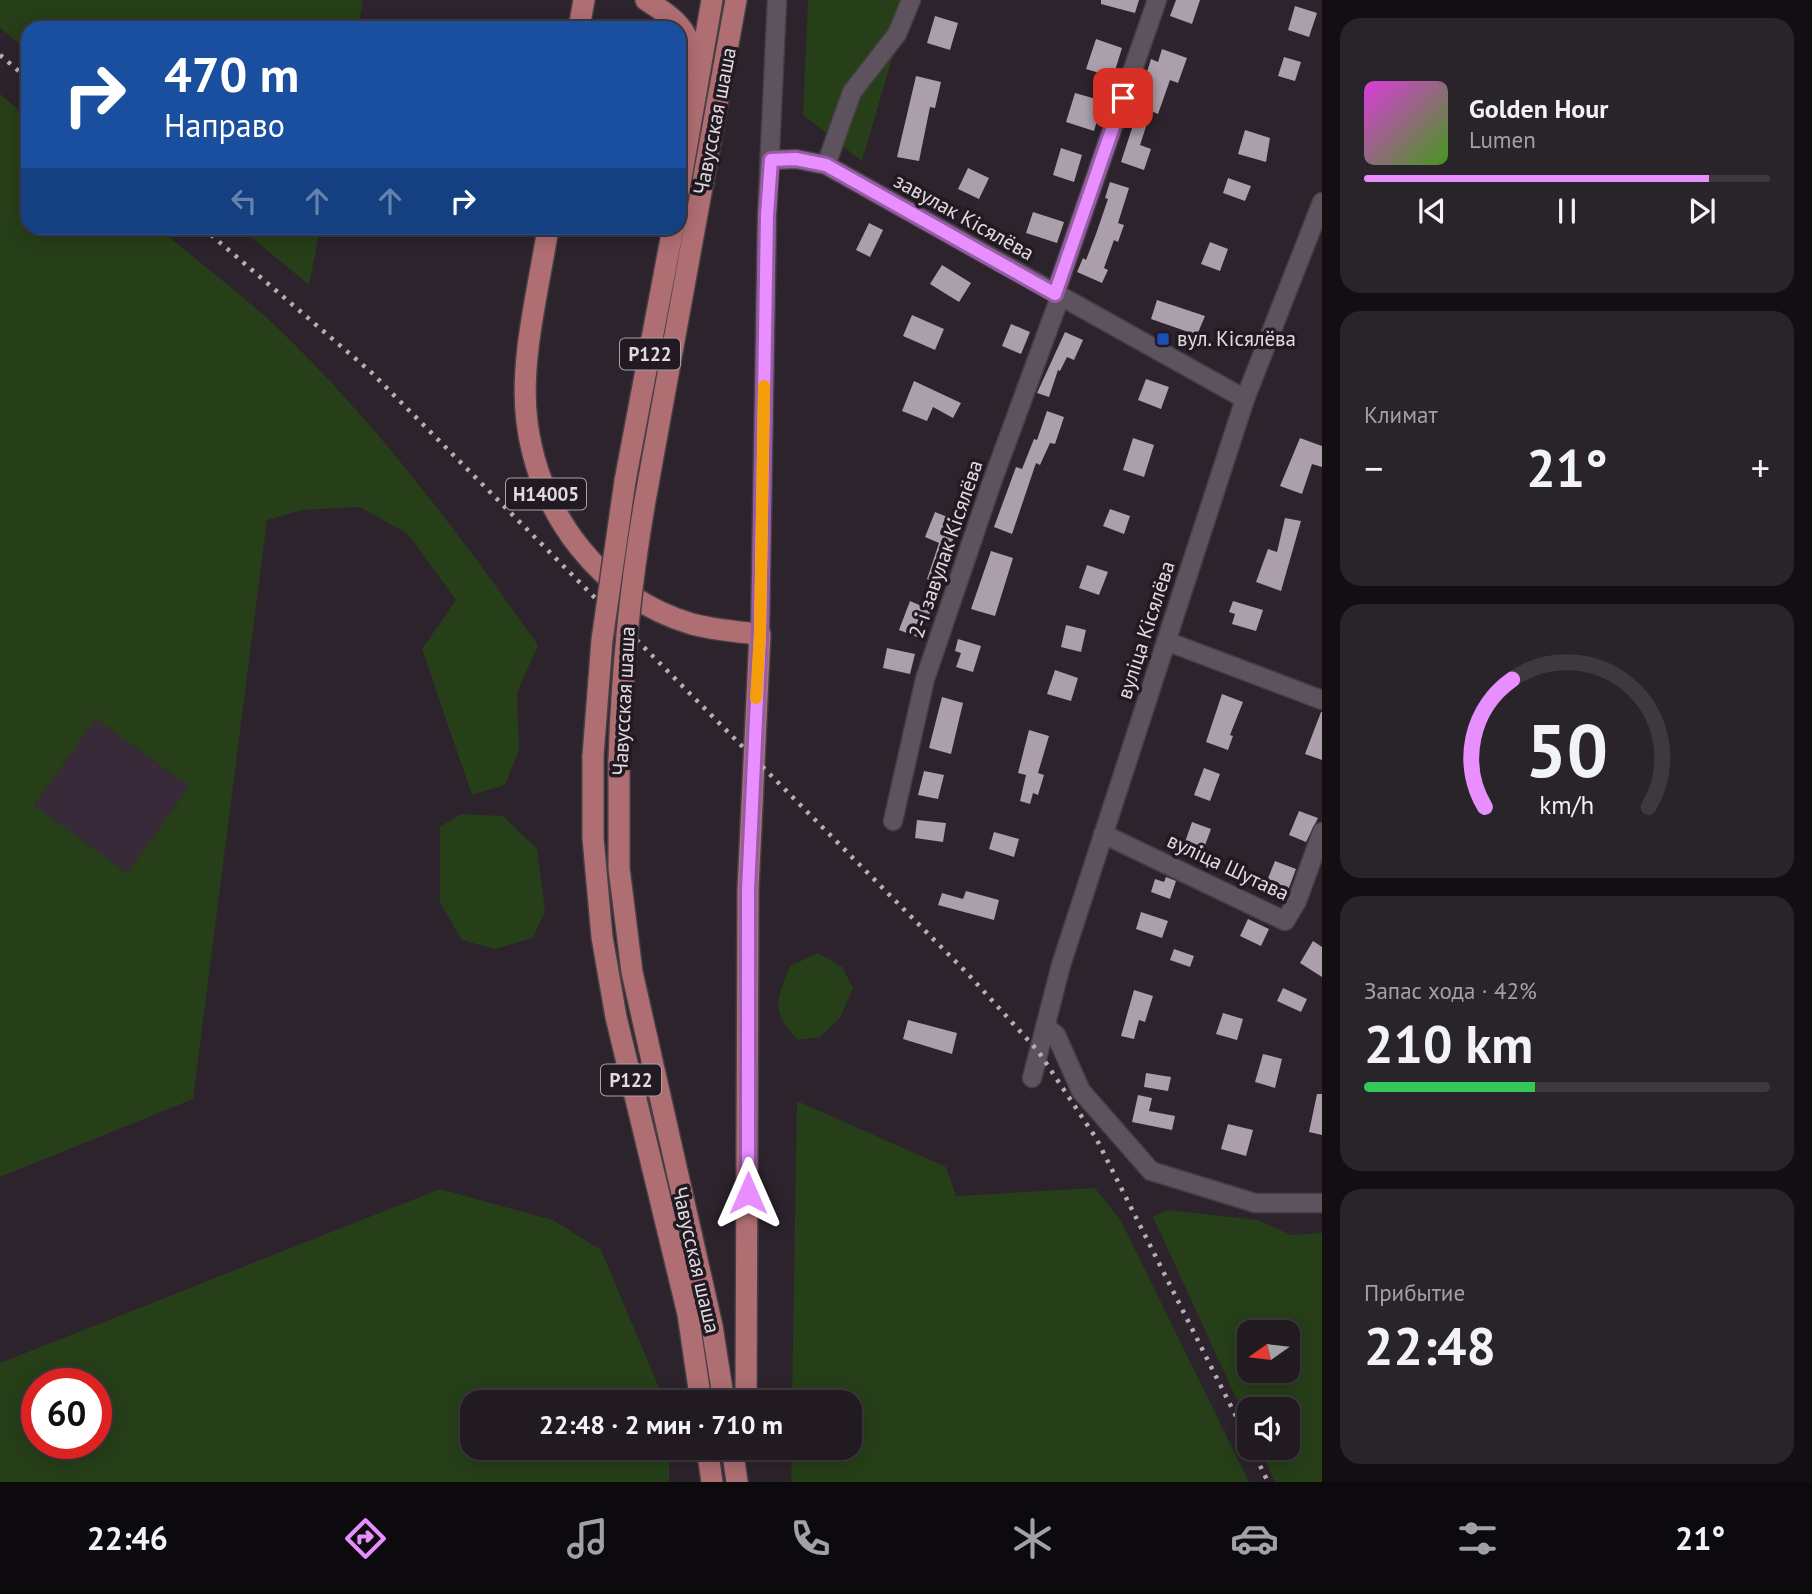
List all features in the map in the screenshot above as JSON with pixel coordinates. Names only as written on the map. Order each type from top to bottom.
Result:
[{"type":"main road","points":[[580,21],[584,0]]},
{"type":"main road","points":[[646,0],[677,21]]},
{"type":"main road","name":"Чавусская шаша","points":[[686,152],[712,0]]},
{"type":"main road","name":"Чавусская шаша","points":[[722,1390],[712,1326],[632,972],[619,868],[619,760],[622,673],[637,543],[736,0]]},
{"type":"main road","points":[[686,39],[700,77]]},
{"type":"main road","name":"Н14005","points":[[547,235],[527,377],[527,420],[534,462],[547,497],[564,530],[592,561],[624,589],[658,610],[691,623],[724,631],[760,634]]},
{"type":"main road","name":"Чавусская шаша","points":[[672,235],[625,481],[602,640],[593,756],[593,838],[602,937],[619,1030],[688,1314],[699,1390]]},
{"type":"main road","points":[[746,1390],[748,890],[760,634]]},
{"type":"main road","points":[[709,1460],[712,1482]]},
{"type":"main road","points":[[734,1460],[737,1482]]},
{"type":"main road","points":[[743,1482],[744,1460]]},
{"type":"street","points":[[760,634],[767,215],[777,0]]},
{"type":"street","points":[[826,165],[852,92],[897,34],[911,0]]},
{"type":"street","name":"2-і завулак Кісялёва","points":[[893,821],[925,679],[1157,0]]},
{"type":"street","name":"завулак Кісялёва","points":[[771,160],[796,159],[826,165],[1245,399]]},
{"type":"street","name":"вуліца Кісялёва","points":[[1032,1078],[1061,965],[1245,399],[1322,202]]},
{"type":"street","points":[[1166,641],[1322,701]]},
{"type":"street","name":"вуліца Шутава","points":[[1103,834],[1285,921],[1297,901],[1322,832]]},
{"type":"street","points":[[1045,1026],[1056,1035],[1080,1091],[1151,1171],[1255,1203],[1322,1203]]},
{"type":"shaded area","points":[[96,719],[189,786],[127,873],[34,805]]},
{"type":"green space","points":[[0,0],[363,0],[359,21],[21,21],[21,45],[0,28]]},
{"type":"green space","points":[[808,0],[909,0],[862,161],[803,115]]},
{"type":"green space","points":[[0,94],[21,112],[21,235],[167,235],[259,311],[358,412],[451,526],[538,645],[517,693],[519,750],[505,785],[472,795],[422,649],[456,600],[408,534],[360,507],[302,510],[267,520],[193,1099],[0,1177]],"holes":[[[96,719],[189,786],[127,873],[34,805]]]},
{"type":"green space","points":[[248,235],[319,235],[309,285]]},
{"type":"green space","points":[[461,814],[503,816],[537,849],[545,911],[533,938],[495,949],[462,940],[440,903],[440,827]]},
{"type":"green space","points":[[818,953],[842,967],[853,988],[840,1018],[820,1037],[798,1040],[779,1013],[781,988],[790,966]]},
{"type":"green space","points":[[797,1101],[946,1167],[956,1196],[1095,1188],[1121,1221],[1249,1482],[791,1482],[792,1460],[862,1460],[862,1390],[792,1390]]},
{"type":"green space","points":[[440,1189],[553,1220],[601,1250],[660,1390],[460,1390],[460,1460],[669,1460],[669,1482],[0,1482],[0,1363]]},
{"type":"green space","points":[[1167,1210],[1258,1220],[1291,1235],[1322,1233],[1322,1482],[1275,1482],[1265,1460],[1300,1460],[1300,1397],[1237,1397],[1237,1400],[1153,1217]]},
{"type":"building","points":[[1101,0],[1139,0],[1135,13],[1101,4]]},
{"type":"building","points":[[1176,0],[1200,0],[1192,24],[1170,16]]},
{"type":"building","points":[[1295,6],[1317,13],[1309,37],[1288,30]]},
{"type":"building","points":[[935,16],[958,23],[950,50],[927,43]]},
{"type":"building","points":[[1096,39],[1122,48],[1113,77],[1086,69]]},
{"type":"building","points":[[1162,49],[1187,58],[1178,83],[1170,80],[1158,114],[1151,111],[1140,145],[1151,149],[1144,170],[1121,162],[1150,73],[1147,72],[1151,59],[1158,62]]},
{"type":"building","points":[[1284,57],[1301,62],[1295,81],[1278,76]]},
{"type":"building","points":[[916,76],[941,82],[935,108],[930,107],[919,161],[897,157]]},
{"type":"building","points":[[1075,93],[1103,101],[1094,131],[1066,122]]},
{"type":"building","points":[[1245,130],[1270,138],[1266,162],[1238,154]]},
{"type":"building","points":[[1061,148],[1082,155],[1074,182],[1053,175]]},
{"type":"building","points":[[968,168],[989,178],[979,199],[958,189]]},
{"type":"building","points":[[1228,178],[1251,186],[1245,201],[1223,193]]},
{"type":"building","points":[[1110,182],[1129,188],[1118,223],[1124,225],[1118,242],[1114,240],[1104,268],[1108,270],[1102,283],[1077,272],[1083,258],[1086,260],[1096,234],[1108,199],[1105,198]]},
{"type":"building","points":[[1033,212],[1064,222],[1057,243],[1026,233]]},
{"type":"building","points":[[869,223],[883,230],[870,257],[856,250]]},
{"type":"building","points":[[1210,242],[1228,249],[1220,271],[1201,264]]},
{"type":"building","points":[[942,265],[971,283],[959,302],[930,284]]},
{"type":"building","points":[[1157,300],[1205,316],[1197,335],[1151,319]]},
{"type":"building","points":[[912,315],[944,329],[935,350],[903,336]]},
{"type":"building","points":[[1011,324],[1030,332],[1021,354],[1002,346]]},
{"type":"building","points":[[1065,332],[1083,340],[1074,360],[1067,357],[1060,371],[1058,370],[1049,397],[1037,393]]},
{"type":"building","points":[[1146,379],[1169,387],[1161,409],[1138,400]]},
{"type":"building","points":[[914,381],[961,403],[953,418],[933,407],[927,421],[902,411]]},
{"type":"building","points":[[1047,411],[1064,417],[1055,444],[1050,443],[1040,465],[1036,463],[1012,534],[994,527],[1016,467],[1022,469],[1034,439],[1037,440]]},
{"type":"building","points":[[1133,438],[1154,445],[1144,477],[1123,470]]},
{"type":"building","points":[[1300,438],[1322,446],[1322,467],[1312,464],[1302,494],[1280,486]]},
{"type":"building","points":[[1110,509],[1130,516],[1124,534],[1103,526]]},
{"type":"building","points":[[935,512],[960,522],[944,562],[951,564],[947,575],[940,572],[936,583],[927,579],[939,543],[925,537]]},
{"type":"building","points":[[1285,518],[1301,521],[1281,591],[1256,582],[1268,549],[1277,552]]},
{"type":"building","points":[[991,551],[1013,558],[995,616],[971,609]]},
{"type":"building","points":[[1087,565],[1108,572],[1099,595],[1079,588]]},
{"type":"building","points":[[910,601],[931,610],[920,638],[899,630]]},
{"type":"building","points":[[1233,601],[1263,610],[1256,631],[1232,624],[1235,614],[1229,612]]},
{"type":"building","points":[[1066,625],[1086,630],[1081,652],[1061,647]]},
{"type":"building","points":[[958,639],[981,646],[973,672],[956,667],[961,653],[955,651]]},
{"type":"building","points":[[887,648],[915,654],[910,674],[883,668]]},
{"type":"building","points":[[1055,670],[1078,678],[1071,701],[1047,694]]},
{"type":"building","points":[[1222,694],[1243,702],[1230,735],[1233,736],[1228,750],[1206,742]]},
{"type":"building","points":[[942,697],[963,703],[951,754],[929,748]]},
{"type":"building","points":[[1322,712],[1322,760],[1305,754]]},
{"type":"building","points":[[1029,730],[1049,736],[1038,773],[1044,775],[1038,795],[1033,793],[1030,804],[1020,801],[1026,775],[1018,773]]},
{"type":"building","points":[[1204,768],[1220,774],[1210,801],[1194,795]]},
{"type":"building","points":[[924,771],[944,775],[938,799],[918,795]]},
{"type":"building","points":[[1299,811],[1318,818],[1306,842],[1289,835]]},
{"type":"building","points":[[917,820],[946,823],[943,842],[915,838]]},
{"type":"building","points":[[1192,822],[1211,829],[1204,848],[1185,842]]},
{"type":"building","points":[[994,832],[1019,839],[1014,857],[989,849]]},
{"type":"building","points":[[1275,861],[1296,869],[1284,901],[1262,893]]},
{"type":"building","points":[[1166,877],[1176,881],[1170,899],[1151,892],[1155,879],[1164,882]]},
{"type":"building","points":[[966,891],[999,900],[994,920],[938,905],[942,893],[963,899]]},
{"type":"building","points":[[1141,912],[1168,921],[1162,938],[1136,929]]},
{"type":"building","points":[[1248,919],[1269,929],[1261,946],[1240,936]]},
{"type":"building","points":[[1313,941],[1322,947],[1322,977],[1300,963]]},
{"type":"building","points":[[1174,949],[1194,956],[1190,967],[1170,960]]},
{"type":"building","points":[[1283,988],[1307,999],[1301,1012],[1277,1001]]},
{"type":"building","points":[[1134,990],[1153,996],[1145,1022],[1139,1020],[1134,1039],[1121,1036]]},
{"type":"building","points":[[1223,1013],[1243,1019],[1237,1040],[1216,1034]]},
{"type":"building","points":[[908,1020],[957,1033],[952,1054],[903,1039]]},
{"type":"building","points":[[1263,1054],[1282,1059],[1275,1088],[1255,1082]]},
{"type":"building","points":[[1146,1073],[1171,1077],[1168,1091],[1144,1087]]},
{"type":"building","points":[[1317,1094],[1322,1094],[1322,1135],[1309,1132]]},
{"type":"building","points":[[1138,1095],[1152,1098],[1149,1111],[1175,1116],[1172,1130],[1132,1122]]},
{"type":"building","points":[[1228,1124],[1253,1130],[1246,1156],[1221,1149]]},
{"type":"railway","points":[[0,55],[21,73]]},
{"type":"railway","points":[[211,235],[371,372],[968,974],[1038,1051],[1096,1138],[1237,1418]]},
{"type":"railway","points":[[1257,1460],[1268,1482]]},
{"type":"slow traffic","points":[[756,698],[760,634],[764,386]]},
{"type":"place","name":"вул. Кісялёва","points":[[1163,339]]},
{"type":"route","points":[[748,1193],[748,890],[760,634],[767,215],[771,160],[796,159],[826,165],[1055,294],[1123,98]]}]
